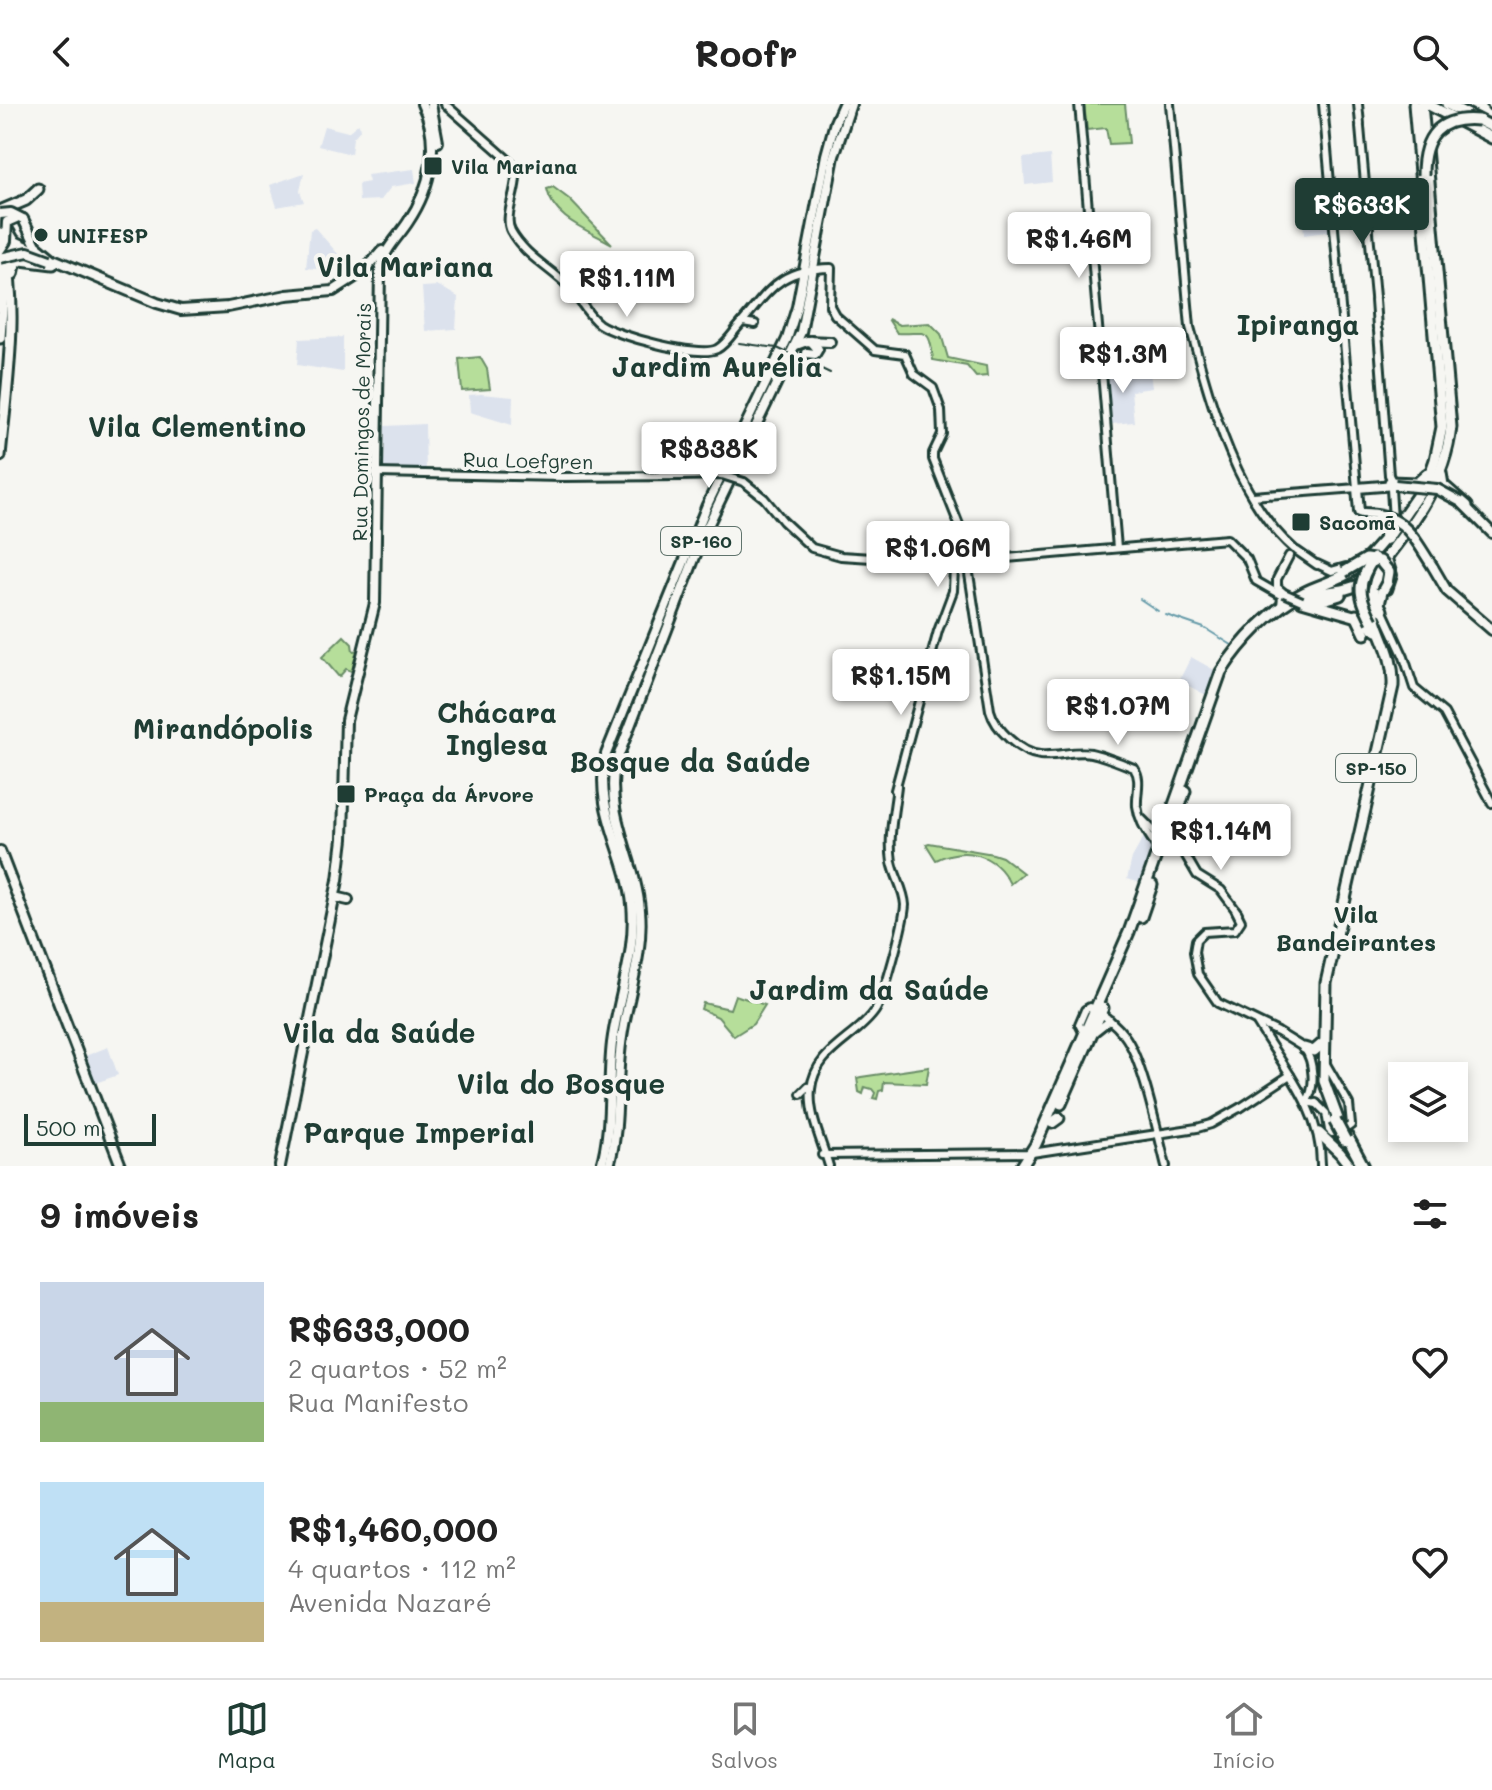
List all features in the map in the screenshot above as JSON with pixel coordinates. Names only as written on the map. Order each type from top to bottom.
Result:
[{"type":"highway","points":[[1414,104],[1442,421],[1438,467],[1443,485],[1464,504]]},
{"type":"highway","points":[[1424,104],[1492,138]]},
{"type":"highway","points":[[1400,541],[1429,496],[1451,424],[1424,104]]},
{"type":"highway","points":[[1447,104],[1492,127]]},
{"type":"highway","points":[[1427,153],[1428,118],[1435,113],[1444,115]]},
{"type":"highway","points":[[1422,208],[1424,151],[1437,130],[1458,120],[1479,120]]},
{"type":"highway","points":[[0,338],[2,246],[6,220],[38,189]]},
{"type":"highway","points":[[6,220],[30,203]]},
{"type":"highway","points":[[6,220],[21,245],[52,261]]},
{"type":"highway","points":[[2,246],[12,299]]},
{"type":"highway","points":[[0,456],[14,269],[18,262],[25,260],[52,261]]},
{"type":"highway","points":[[0,384],[6,304],[2,261]]},
{"type":"highway","points":[[0,282],[2,306]]},
{"type":"highway","points":[[1390,483],[1419,482],[1438,467]]},
{"type":"highway","points":[[1302,597],[1324,599],[1359,585],[1380,553],[1389,531],[1438,467]]},
{"type":"highway","points":[[1030,1153],[1101,1029],[1097,1010],[1129,932],[1158,841],[1232,665],[1282,608],[1352,572],[1408,537],[1412,538],[1434,569]]},
{"type":"highway","points":[[1379,624],[1363,604],[1360,586],[1364,573],[1380,553]]},
{"type":"highway","points":[[1302,597],[1366,559],[1380,561],[1389,572],[1387,583],[1375,604],[1379,624]]},
{"type":"highway","points":[[1302,597],[1359,585]]},
{"type":"highway","points":[[1382,592],[1379,604],[1382,610]]},
{"type":"highway","points":[[1302,597],[1379,624]]},
{"type":"highway","points":[[1282,608],[1301,606],[1352,614],[1365,634]]},
{"type":"highway","name":"SP-150","points":[[1336,1118],[1325,1086],[1329,985],[1393,686],[1392,670],[1379,624]]},
{"type":"highway","name":"SP-150","points":[[1362,1166],[1322,1089],[1322,982],[1390,687],[1379,624]]},
{"type":"highway","points":[[1030,1153],[1056,1121],[1084,1052],[1101,1029],[1097,1010]]},
{"type":"highway","points":[[1304,1048],[1314,1051],[1322,1044]]},
{"type":"highway","points":[[1320,1137],[1335,1148],[1350,1166]]},
{"type":"highway","points":[[1321,1153],[1326,1147],[1335,1148]]},
{"type":"main road","points":[[418,209],[432,158],[432,134],[422,104]]},
{"type":"main road","points":[[418,209],[437,162],[437,131],[431,104]]},
{"type":"main road","points":[[445,104],[514,165],[516,172],[510,228],[544,268],[570,288],[593,318],[606,327],[626,335],[706,352],[719,348],[780,280],[809,270],[831,268],[830,306],[835,315],[875,350],[905,355],[912,373],[934,390],[943,427],[930,459],[962,530],[990,710],[997,728],[1032,753],[1093,753],[1134,768],[1139,777],[1137,806],[1143,827],[1158,841],[1183,851],[1197,875],[1221,890],[1241,921],[1238,928],[1229,932],[1201,934],[1195,942],[1200,979],[1226,1009],[1255,1020],[1304,1048],[1312,1067],[1311,1093],[1306,1102]]},
{"type":"main road","name":"SP-160","points":[[601,1166],[617,1070],[633,921],[629,886],[605,808],[602,781],[607,749],[669,618],[671,604],[796,346],[801,332],[826,155],[843,104]]},
{"type":"main road","name":"SP-160","points":[[620,1043],[644,941],[629,844],[613,801],[617,783],[617,755],[707,505],[787,339],[809,270],[834,156],[851,104]]},
{"type":"main road","points":[[1080,104],[1089,181],[1117,547]]},
{"type":"main road","points":[[1080,104],[1117,547]]},
{"type":"main road","points":[[1170,104],[1190,327],[1235,461],[1270,526],[1293,552],[1329,571],[1339,571],[1380,553],[1393,578],[1382,599],[1379,624]]},
{"type":"main road","points":[[1323,104],[1361,513]]},
{"type":"main road","points":[[1358,104],[1391,489],[1393,520],[1389,531]]},
{"type":"main road","name":"Rua Domingos de Morais","points":[[282,1166],[341,898],[346,720],[377,603],[380,275],[389,245],[418,209]]},
{"type":"main road","name":"Rua Domingos de Morais","points":[[380,275],[418,209]]},
{"type":"main road","points":[[6,220],[6,241],[2,246],[52,261],[166,311],[191,314],[234,310],[334,294],[380,275]]},
{"type":"main road","points":[[6,220],[52,261]]},
{"type":"main road","points":[[2,261],[28,252],[169,307],[187,310],[333,291],[363,272],[389,245]]},
{"type":"main road","points":[[743,322],[755,324]]},
{"type":"main road","points":[[796,346],[810,341],[830,341],[807,338],[801,332]]},
{"type":"main road","points":[[807,353],[815,354],[818,349],[810,341]]},
{"type":"main road","name":"Rua Loefgren","points":[[379,474],[722,475],[744,482],[816,550],[860,558],[954,564]]},
{"type":"main road","points":[[1253,496],[1390,483],[1437,489],[1464,504],[1492,533]]},
{"type":"main road","points":[[1361,513],[1386,518],[1389,531]]},
{"type":"main road","points":[[1361,513],[1386,515],[1401,523],[1411,532],[1447,591],[1492,630]]},
{"type":"main road","points":[[801,1094],[809,1087],[822,1060],[861,1029],[875,1012],[882,992],[905,905],[890,851],[888,818],[953,591],[954,564],[1224,539],[1234,544],[1247,559],[1256,581],[1282,596],[1282,608]]},
{"type":"main road","points":[[1284,593],[1277,587],[1278,577],[1293,552]]},
{"type":"main road","points":[[1317,564],[1330,574],[1343,572]]},
{"type":"main road","points":[[1250,569],[1267,586],[1302,597]]},
{"type":"main road","points":[[1324,605],[1345,593],[1361,595],[1379,624],[1396,641],[1414,688],[1444,713],[1492,803]]},
{"type":"main road","points":[[1140,816],[1158,841]]},
{"type":"main road","points":[[0,851],[119,1166]]},
{"type":"main road","points":[[0,859],[119,1166]]},
{"type":"main road","points":[[827,1166],[814,1096],[809,1087],[819,1059],[830,1046],[864,1021],[882,992]]},
{"type":"main road","points":[[875,1012],[876,1003]]},
{"type":"main road","points":[[1097,1010],[1085,1010],[1079,1024],[1124,1035],[1132,1049],[1166,1166]]},
{"type":"main road","points":[[1255,1020],[1306,1102],[1320,1137],[1321,1166]]},
{"type":"main road","points":[[1311,1093],[1326,1113],[1330,1132],[1346,1136],[1352,1117],[1344,1094],[1324,1058]]},
{"type":"main road","name":"SP-160","points":[[609,1166],[618,1136],[617,1070]]},
{"type":"main road","points":[[824,1154],[1030,1153],[1182,1131],[1212,1125],[1290,1075]]},
{"type":"main road","points":[[1336,1118],[1334,1095],[1339,1092],[1344,1094]]},
{"type":"main road","points":[[1306,1102],[1317,1104]]},
{"type":"main road","points":[[610,1117],[611,1134],[618,1136]]},
{"type":"shaded area","points":[[359,123],[360,130],[353,138],[351,154],[318,146],[324,126],[348,132]]},
{"type":"shaded area","points":[[1050,155],[1052,182],[1025,185],[1023,158]]},
{"type":"shaded area","points":[[414,169],[416,183],[391,187],[381,200],[359,201],[358,184],[369,182],[367,175]]},
{"type":"shaded area","points":[[304,173],[300,191],[304,202],[277,207],[270,185]]},
{"type":"shaded area","points":[[1329,201],[1332,231],[1304,235],[1302,210],[1309,209],[1309,203]]},
{"type":"shaded area","points":[[315,228],[339,255],[327,270],[306,268],[310,230]]},
{"type":"shaded area","points":[[439,286],[458,297],[456,329],[425,331],[422,287]]},
{"type":"shaded area","points":[[343,337],[343,372],[297,365],[299,339]]},
{"type":"shaded area","points":[[1149,363],[1152,388],[1131,391],[1134,422],[1112,424],[1107,367]]},
{"type":"shaded area","points":[[469,395],[513,397],[512,425],[470,412]]},
{"type":"shaded area","points":[[425,424],[426,472],[384,471],[385,426]]},
{"type":"shaded area","points":[[1191,657],[1218,672],[1208,696],[1179,681]]},
{"type":"shaded area","points":[[1146,833],[1152,841],[1155,857],[1145,884],[1127,879],[1132,858]]},
{"type":"shaded area","points":[[108,1047],[118,1075],[90,1085],[80,1058]]},
{"type":"green space","points":[[1084,104],[1125,104],[1129,143],[1109,144],[1106,128],[1087,130]]},
{"type":"green space","points":[[553,187],[569,199],[612,244],[564,216],[556,208],[547,189]]},
{"type":"green space","points":[[888,319],[899,325],[930,323],[941,334],[948,358],[986,366],[987,376],[976,377],[967,366],[933,360],[927,336],[897,333]]},
{"type":"green space","points":[[480,357],[487,369],[490,389],[462,391],[459,359]]},
{"type":"green space","points":[[344,636],[352,644],[353,651],[363,649],[354,672],[346,669],[339,677],[322,657]]},
{"type":"green space","points":[[926,844],[993,854],[1023,873],[1010,884],[1004,873],[988,859],[958,853],[936,860]]},
{"type":"green space","points":[[735,995],[765,1005],[753,1024],[734,1036],[718,1017],[701,1009],[703,1003],[730,1009]]},
{"type":"green space","points":[[929,1067],[926,1084],[884,1082],[877,1099],[873,1098],[875,1093],[872,1089],[865,1087],[863,1094],[859,1092],[857,1078]]},
{"type":"waterway","points":[[793,341],[824,186]]},
{"type":"waterway","points":[[701,529],[760,409]]},
{"type":"waterway","points":[[670,609],[685,568]]},
{"type":"waterway","points":[[1140,599],[1158,611]]},
{"type":"waterway","points":[[1166,615],[1204,628]]},
{"type":"waterway","points":[[655,647],[666,619]]},
{"type":"waterway","points":[[1206,629],[1235,647]]},
{"type":"waterway","points":[[616,739],[650,658]]},
{"type":"waterway","points":[[607,781],[613,748]]},
{"type":"waterway","points":[[622,1016],[629,978]]},
{"type":"railway","points":[[739,343],[777,348],[830,373]]},
{"type":"place","name":"Vila Mariana","points":[[433,166]]},
{"type":"place","name":"UNIFESP","points":[[41,235]]},
{"type":"place","name":"Sacomã","points":[[1301,522]]},
{"type":"place","name":"Praça da Árvore","points":[[346,794]]},
{"type":"district","name":"Vila Mariana","points":[[405,266]]},
{"type":"district","name":"Ipiranga","points":[[1298,324]]},
{"type":"district","name":"Jardim Aurélia","points":[[717,366]]},
{"type":"district","name":"Vila Clementino","points":[[197,426]]},
{"type":"district","name":"Mirandópolis","points":[[223,728]]},
{"type":"district","name":"Chácara Inglesa","points":[[497,728]]},
{"type":"district","name":"Bosque da Saúde","points":[[690,761]]},
{"type":"district","name":"Vila Bandeirantes","points":[[1356,927]]},
{"type":"district","name":"Jardim da Saúde","points":[[869,989]]},
{"type":"district","name":"Vila da Saúde","points":[[379,1032]]},
{"type":"district","name":"Vila do Bosque","points":[[561,1083]]},
{"type":"district","name":"Parque Imperial","points":[[419,1132]]}]
